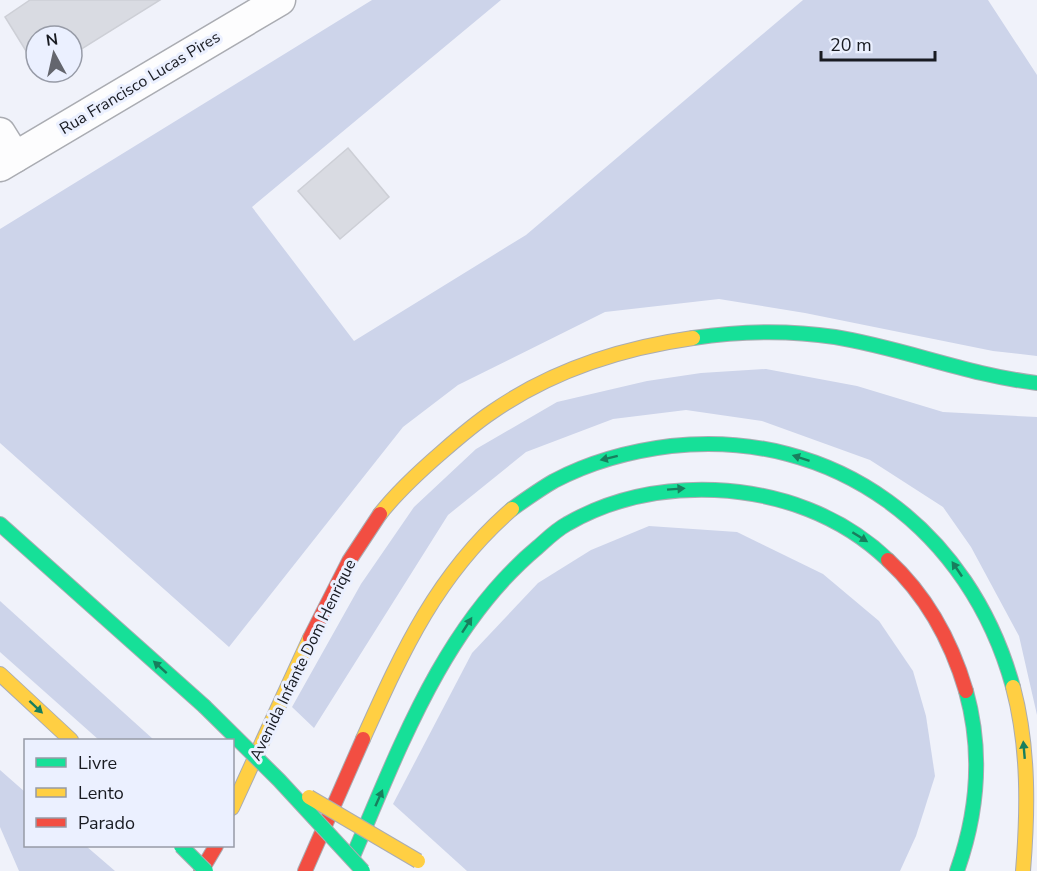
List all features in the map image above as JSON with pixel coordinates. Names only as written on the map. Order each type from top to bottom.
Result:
[{"type":"main road","name":"Avenida Infante Dom Henrique","points":[[234,804],[321,616],[348,564],[378,517],[419,472],[458,438],[495,409],[548,380],[603,357],[662,343],[723,333],[785,332],[848,339],[988,376],[1037,383]]},
{"type":"main road","points":[[305,871],[398,662],[425,611],[452,571],[479,538],[513,508],[547,484],[596,461],[641,450],[693,444],[744,446],[799,456],[842,474],[880,495],[918,526],[951,560],[979,601],[998,639],[1012,684],[1023,733],[1027,780],[1023,871]]},
{"type":"main road","points":[[347,871],[414,719],[448,655],[481,604],[520,560],[563,526],[614,502],[668,489],[720,487],[778,497],[826,515],[872,544],[906,575],[931,606],[953,648],[966,682],[975,729],[979,776],[973,823],[957,871]]},
{"type":"main road","points":[[0,524],[204,706],[279,780],[363,871]]},
{"type":"main road","points":[[0,674],[69,739]]},
{"type":"main road","points":[[279,780],[417,861],[429,871]]},
{"type":"main road","points":[[182,847],[206,871]]},
{"type":"main road","points":[[201,871],[215,847]]},
{"type":"street","name":"Rua Francisco Lucas Pires","points":[[5,152],[280,0]]},
{"type":"shaded area","points":[[372,0],[501,0],[252,207],[354,341],[526,235],[803,0],[988,0],[1037,75],[1037,356],[993,351],[805,313],[719,299],[605,312],[458,385],[403,427],[229,647],[0,443],[0,229]]},
{"type":"shaded area","points":[[766,369],[857,386],[943,412],[1037,417],[1037,715],[1019,636],[971,547],[943,507],[870,460],[762,421],[686,410],[613,419],[526,452],[448,515],[314,728],[292,707],[361,584],[414,507],[476,449],[557,402],[647,381],[701,373]]},
{"type":"shaded area","points":[[649,526],[737,532],[823,574],[879,621],[913,671],[926,716],[935,776],[916,836],[900,871],[467,871],[393,804],[472,653],[538,583],[591,550]]},
{"type":"shaded area","points":[[0,601],[153,739],[98,739],[0,652]]},
{"type":"shaded area","points":[[0,770],[24,791],[24,847],[87,847],[115,871],[19,871],[0,827]]},
{"type":"building","points":[[30,0],[160,0],[84,48],[84,24],[24,24],[24,48],[5,17]]},
{"type":"building","points":[[348,148],[389,197],[340,239],[298,191]]},
{"type":"traffic: fast","points":[[693,338],[764,332],[835,337],[986,374],[1037,383]]},
{"type":"traffic: fast","points":[[512,509],[568,474],[611,458],[640,451],[671,446],[731,445],[788,454],[840,473],[887,501],[929,537],[964,581],[993,631],[1013,687]]},
{"type":"traffic: fast","points":[[353,856],[407,731],[451,650],[476,613],[505,578],[548,538],[567,524],[602,507],[638,496],[696,490],[739,492],[808,509],[850,530],[888,560]]},
{"type":"traffic: fast","points":[[0,524],[204,706]]},
{"type":"traffic: fast","points":[[957,871],[970,827],[976,782],[975,737],[966,691]]},
{"type":"traffic: fast","points":[[204,706],[279,780],[363,871]]},
{"type":"traffic: fast","points":[[182,847],[206,871]]},
{"type":"traffic: slow","points":[[380,514],[426,466],[472,426],[515,397],[588,363],[640,348],[693,338]]},
{"type":"traffic: slow","points":[[363,739],[408,644],[442,587],[486,534],[512,509]]},
{"type":"traffic: slow","points":[[234,804],[310,638]]},
{"type":"traffic: slow","points":[[0,674],[70,739]]},
{"type":"traffic: slow","points":[[1013,687],[1025,756],[1026,825],[1023,871]]},
{"type":"traffic: slow","points":[[309,797],[418,861]]},
{"type":"traffic: jam","points":[[310,638],[349,561],[380,514]]},
{"type":"traffic: jam","points":[[888,560],[915,588],[936,620],[953,654],[966,691]]},
{"type":"traffic: jam","points":[[305,871],[363,739]]},
{"type":"traffic: jam","points":[[201,871],[215,847]]}]
